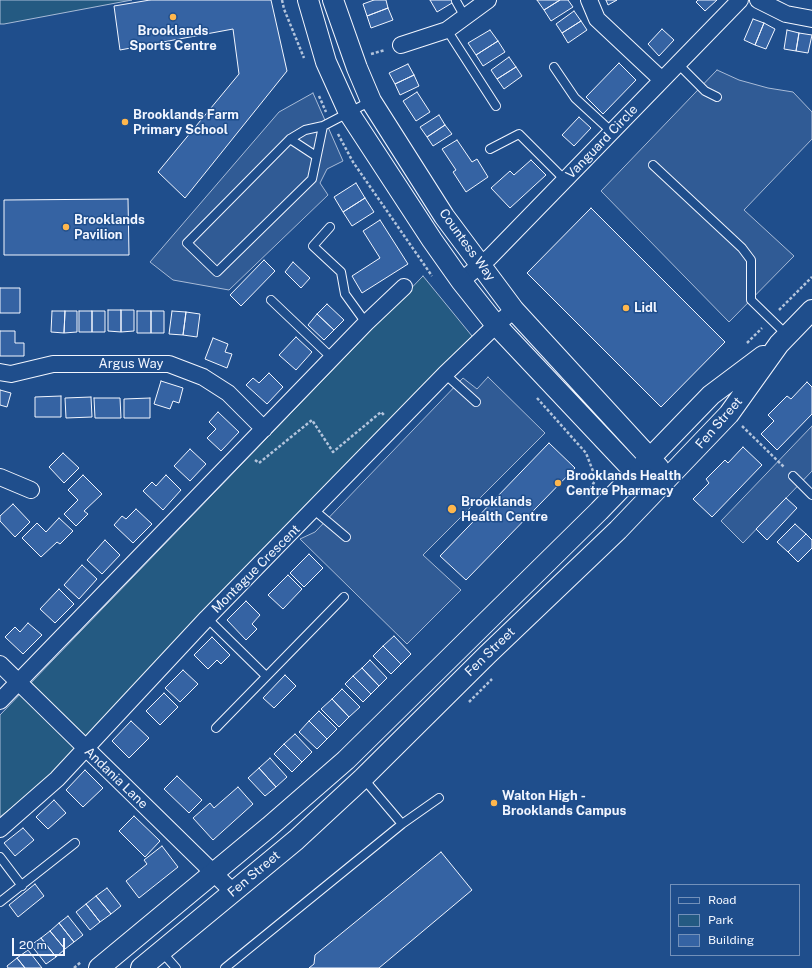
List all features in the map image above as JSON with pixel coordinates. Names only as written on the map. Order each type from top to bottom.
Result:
[{"type":"street","points":[[308,0],[326,62],[349,113],[432,240],[461,281],[496,324],[654,492]]},
{"type":"street","name":"Countess Way","points":[[333,0],[356,68],[372,101],[444,216],[514,310],[668,477]]},
{"type":"street","points":[[401,46],[447,30],[488,0]]},
{"type":"street","points":[[589,0],[597,19],[662,80]]},
{"type":"street","name":"Vanguard Circle","points":[[461,281],[481,266],[740,0]]},
{"type":"street","points":[[758,0],[786,14],[812,19]]},
{"type":"street","points":[[0,702],[366,323],[404,287]]},
{"type":"street","name":"Montague Crescent","points":[[0,829],[57,779],[207,618],[445,374],[496,324],[514,310]]},
{"type":"street","name":"Fen Street","points":[[141,968],[296,840],[363,778],[654,492],[729,414],[783,340],[812,310]]},
{"type":"street","name":"Fen Street","points":[[99,968],[346,760],[650,458],[711,395],[783,340]]},
{"type":"street","name":"Argus Way","points":[[0,372],[11,374],[53,364],[169,364],[203,377],[228,393],[264,429]]},
{"type":"street","points":[[0,477],[31,490]]},
{"type":"street","name":"Andania Lane","points":[[0,664],[233,892]]},
{"type":"street","points":[[346,760],[363,778]]},
{"type":"lane","points":[[456,1],[465,17]]},
{"type":"lane","points":[[447,30],[496,106]]},
{"type":"lane","points":[[678,64],[705,91],[717,97]]},
{"type":"lane","points":[[554,67],[575,98],[612,132]]},
{"type":"lane","points":[[322,126],[312,179],[217,272],[187,243],[290,138],[306,130],[322,126],[372,101]]},
{"type":"lane","points":[[490,149],[519,134],[566,180]]},
{"type":"lane","points":[[290,138],[316,156]]},
{"type":"lane","points":[[653,164],[742,248],[751,260],[751,300],[770,319],[783,340]]},
{"type":"lane","points":[[330,227],[312,246],[341,272],[345,294],[366,323]]},
{"type":"lane","points":[[271,300],[332,358]]},
{"type":"lane","points":[[445,374],[476,402]]},
{"type":"lane","points":[[793,476],[812,494]]},
{"type":"lane","points":[[314,510],[346,537]]},
{"type":"lane","points":[[216,728],[344,597]]},
{"type":"lane","points":[[207,618],[266,676]]},
{"type":"lane","points":[[363,778],[402,824]]},
{"type":"lane","points":[[225,968],[402,824],[439,798]]},
{"type":"lane","points":[[0,902],[75,844]]},
{"type":"lane","points":[[0,857],[22,886]]},
{"type":"lane","points":[[161,951],[176,968]]},
{"type":"path","points":[[371,54],[401,46]]},
{"type":"path","points":[[743,347],[812,277]]},
{"type":"path","points":[[729,414],[793,476]]},
{"type":"path","points":[[244,450],[259,463],[312,420],[333,452]]},
{"type":"green space","points":[[0,0],[132,0],[0,24]]},
{"type":"green space","points":[[423,276],[472,336],[42,783],[0,817],[0,715]]},
{"type":"shaded area","points":[[717,70],[739,80],[768,88],[793,92],[812,112],[812,139],[744,210],[794,256],[729,322],[601,191]]},
{"type":"shaded area","points":[[313,93],[343,161],[327,169],[320,183],[328,195],[229,290],[173,280],[150,262],[279,112]]},
{"type":"shaded area","name":"Brooklands Health Centre","points":[[488,377],[545,433],[423,555],[461,590],[407,644],[300,539],[315,532],[463,378],[477,389]]},
{"type":"shaded area","points":[[812,426],[812,471],[743,543],[721,521]]},
{"type":"building","name":"Brooklands Farm Primary School","points":[[150,0],[271,0],[287,71],[185,198],[158,172],[239,74],[233,29],[120,50],[114,6]]},
{"type":"building","points":[[374,0],[386,0],[388,8],[367,16],[363,4]]},
{"type":"building","points":[[430,0],[457,0],[437,12]]},
{"type":"building","points":[[537,0],[560,0],[544,10]]},
{"type":"building","points":[[560,0],[568,0],[573,7],[551,21],[544,10]]},
{"type":"building","points":[[606,0],[617,0],[608,5]]},
{"type":"building","points":[[698,0],[717,0],[705,11],[696,2]]},
{"type":"building","points":[[388,8],[393,20],[371,28],[367,16]]},
{"type":"building","points":[[574,11],[581,21],[562,33],[556,24]]},
{"type":"building","points":[[753,19],[764,23],[755,45],[744,40]]},
{"type":"building","points":[[581,21],[587,30],[568,43],[562,33]]},
{"type":"building","points":[[764,23],[775,29],[766,49],[755,45]]},
{"type":"building","points":[[662,29],[674,40],[659,56],[648,44]]},
{"type":"building","points":[[490,30],[498,41],[476,55],[468,43]]},
{"type":"building","points":[[787,30],[799,33],[796,51],[784,49]]},
{"type":"building","points":[[799,33],[812,35],[808,53],[796,51]]},
{"type":"building","points":[[498,41],[505,52],[483,66],[476,55]]},
{"type":"building","points":[[509,57],[516,67],[497,79],[491,70]]},
{"type":"building","points":[[619,63],[636,80],[603,114],[586,97]]},
{"type":"building","points":[[408,64],[414,75],[395,84],[389,73]]},
{"type":"building","points":[[516,67],[522,76],[504,89],[497,79]]},
{"type":"building","points":[[414,75],[419,86],[400,95],[395,84]]},
{"type":"building","points":[[417,92],[430,112],[416,121],[403,101]]},
{"type":"building","points":[[439,115],[445,125],[427,137],[420,127]]},
{"type":"building","points":[[579,117],[591,128],[574,146],[562,135]]},
{"type":"building","points":[[445,125],[452,134],[433,146],[427,137]]},
{"type":"building","points":[[457,140],[472,162],[477,159],[488,177],[466,192],[453,172],[456,170],[442,149]]},
{"type":"building","points":[[531,160],[546,175],[510,208],[491,188],[510,171],[514,175]]},
{"type":"building","points":[[356,183],[365,198],[343,212],[334,197]]},
{"type":"building","points":[[365,198],[374,212],[352,226],[343,212]]},
{"type":"building","name":"Brooklands Pavilion","points":[[128,199],[129,255],[4,255],[4,200]]},
{"type":"building","name":"Lidl","points":[[591,208],[725,342],[661,407],[527,273]]},
{"type":"building","points":[[380,220],[408,264],[362,293],[352,276],[380,258],[363,231]]},
{"type":"building","points":[[264,260],[275,271],[241,306],[230,295]]},
{"type":"building","points":[[293,262],[310,278],[301,288],[285,272]]},
{"type":"building","points":[[0,288],[20,288],[20,313],[0,313]]},
{"type":"building","points":[[327,304],[344,320],[334,330],[317,314]]},
{"type":"building","points":[[108,310],[121,310],[121,332],[108,331]]},
{"type":"building","points":[[121,310],[134,310],[134,331],[121,332]]},
{"type":"building","points":[[52,311],[65,311],[64,333],[51,332]]},
{"type":"building","points":[[65,311],[77,311],[77,332],[64,333]]},
{"type":"building","points":[[79,311],[92,311],[92,332],[79,332]]},
{"type":"building","points":[[92,311],[105,311],[105,332],[92,332]]},
{"type":"building","points":[[137,311],[151,311],[151,333],[137,333]]},
{"type":"building","points":[[151,311],[164,311],[164,333],[151,333]]},
{"type":"building","points":[[172,311],[186,312],[183,335],[169,334]]},
{"type":"building","points":[[186,312],[200,314],[197,337],[183,335]]},
{"type":"building","points":[[317,314],[334,330],[324,340],[308,325]]},
{"type":"building","points":[[0,331],[15,331],[15,343],[24,343],[24,356],[0,356]]},
{"type":"building","points":[[296,337],[312,352],[296,370],[279,355]]},
{"type":"building","points":[[213,338],[228,344],[225,352],[232,354],[227,368],[205,359]]},
{"type":"building","points":[[269,373],[283,387],[267,404],[246,385],[253,378],[259,383]]},
{"type":"building","points":[[161,381],[183,388],[179,403],[173,401],[170,409],[154,404]]},
{"type":"building","points":[[807,382],[812,387],[812,414],[777,450],[761,434],[774,421],[768,415],[787,396],[791,399]]},
{"type":"building","points":[[0,390],[11,393],[7,407],[0,405]]},
{"type":"building","points":[[61,396],[61,417],[35,417],[35,397]]},
{"type":"building","points":[[91,397],[92,417],[66,418],[65,398]]},
{"type":"building","points":[[94,398],[120,398],[121,418],[95,418]]},
{"type":"building","points":[[150,398],[150,418],[124,418],[124,399]]},
{"type":"building","points":[[218,412],[239,432],[221,451],[207,438],[216,429],[209,422]]},
{"type":"building","name":"Brooklands Health Centre","points":[[549,443],[575,468],[466,580],[440,556]]},
{"type":"building","points":[[743,447],[762,465],[712,517],[693,499],[709,483],[706,479],[725,460],[728,463]]},
{"type":"building","points":[[190,449],[206,464],[190,481],[174,466]]},
{"type":"building","points":[[63,453],[79,468],[64,483],[49,467]]},
{"type":"building","points":[[83,475],[102,494],[84,511],[88,514],[76,526],[64,514],[78,500],[68,490]]},
{"type":"building","points":[[166,475],[181,490],[163,510],[143,491],[152,482],[156,486]]},
{"type":"building","points":[[786,498],[797,508],[767,540],[756,529]]},
{"type":"building","points":[[13,504],[30,522],[15,537],[0,521],[0,516]]},
{"type":"building","points":[[136,509],[152,524],[133,543],[114,525],[122,516],[126,519]]},
{"type":"building","points":[[59,518],[73,531],[60,544],[57,542],[41,557],[22,538],[37,523],[46,532]]},
{"type":"building","points":[[795,524],[806,534],[788,552],[777,542]]},
{"type":"building","points":[[806,534],[812,540],[812,548],[798,562],[788,552]]},
{"type":"building","points":[[105,540],[120,555],[102,574],[87,560]]},
{"type":"building","points":[[309,554],[323,568],[304,587],[290,573]]},
{"type":"building","points":[[82,565],[97,579],[79,599],[64,585]]},
{"type":"building","points":[[288,575],[302,589],[283,609],[268,595]]},
{"type":"building","points":[[59,589],[74,604],[55,623],[40,609]]},
{"type":"building","points":[[246,601],[260,615],[252,624],[257,629],[246,640],[227,620]]},
{"type":"building","points":[[28,623],[42,635],[23,654],[5,637],[15,627],[20,632]]},
{"type":"building","points":[[394,636],[411,654],[401,664],[383,646]]},
{"type":"building","points":[[212,637],[230,655],[221,664],[217,660],[208,669],[194,655]]},
{"type":"building","points":[[383,646],[401,664],[391,674],[373,656]]},
{"type":"building","points":[[370,660],[387,678],[379,686],[362,668]]},
{"type":"building","points":[[362,668],[379,686],[371,694],[353,676]]},
{"type":"building","points":[[183,670],[198,684],[180,702],[165,688]]},
{"type":"building","points":[[285,675],[296,686],[274,708],[263,698]]},
{"type":"building","points":[[353,676],[371,694],[363,702],[345,684]]},
{"type":"building","points":[[342,689],[360,707],[349,717],[332,699]]},
{"type":"building","points":[[164,693],[178,707],[160,725],[146,711]]},
{"type":"building","points":[[332,699],[349,717],[339,727],[321,709]]},
{"type":"building","points":[[319,711],[337,729],[327,739],[309,721]]},
{"type":"building","points":[[131,721],[149,738],[129,758],[112,741]]},
{"type":"building","points":[[309,721],[327,739],[317,749],[299,732]]},
{"type":"building","points":[[295,734],[312,752],[302,762],[284,744]]},
{"type":"building","points":[[284,744],[302,762],[292,772],[274,754]]},
{"type":"building","points":[[270,758],[287,777],[276,787],[259,768]]},
{"type":"building","points":[[259,768],[276,787],[265,796],[248,778]]},
{"type":"building","points":[[85,770],[103,788],[83,807],[66,790]]},
{"type":"building","points":[[177,776],[202,800],[189,813],[164,789]]},
{"type":"building","points":[[238,787],[253,804],[213,840],[193,818],[210,803],[214,808]]},
{"type":"building","points":[[54,800],[66,813],[48,829],[36,817]]},
{"type":"building","points":[[134,816],[160,841],[145,857],[119,831]]},
{"type":"building","points":[[23,828],[34,840],[15,856],[4,843]]},
{"type":"building","points":[[162,846],[178,867],[139,898],[126,881],[147,864],[144,860]]},
{"type":"building","points":[[441,852],[472,890],[379,968],[309,968],[314,964],[315,955]]},
{"type":"building","points":[[35,884],[44,896],[18,917],[9,905]]},
{"type":"building","points":[[107,888],[121,906],[111,914],[96,896]]},
{"type":"building","points":[[96,896],[111,914],[100,922],[86,904]]},
{"type":"building","points":[[86,904],[100,922],[90,930],[76,912]]},
{"type":"building","points":[[68,916],[83,935],[74,942],[59,923]]},
{"type":"building","points":[[59,923],[74,942],[65,949],[50,931]]},
{"type":"building","points":[[50,931],[65,949],[56,957],[41,938]]},
{"type":"building","points":[[41,938],[56,957],[46,964],[31,945]]},
{"type":"building","points":[[28,950],[42,968],[25,968],[17,958]]},
{"type":"building","points":[[17,958],[25,968],[8,968],[7,966]]},
{"type":"place","name":"Brooklands Sports Centre","points":[[173,17]]},
{"type":"place","name":"Brooklands Farm Primary School","points":[[125,122]]},
{"type":"place","name":"Brooklands Pavilion","points":[[66,227]]},
{"type":"place","name":"Lidl","points":[[626,308]]},
{"type":"place","name":"Brooklands Health Centre Pharmacy","points":[[558,483]]},
{"type":"place","name":"Brooklands Health Centre","points":[[452,509]]},
{"type":"place","name":"Walton High - Brooklands Campus","points":[[494,803]]}]
